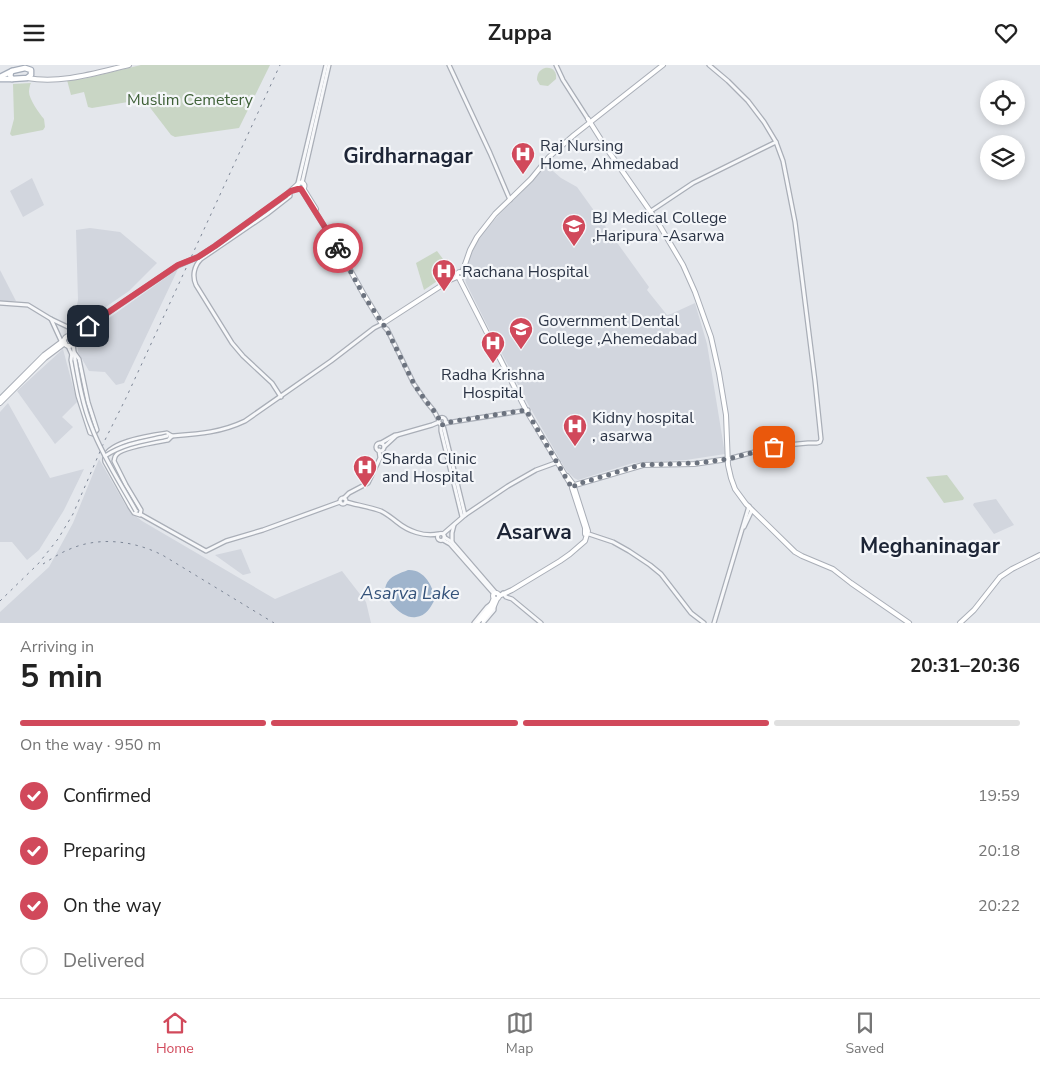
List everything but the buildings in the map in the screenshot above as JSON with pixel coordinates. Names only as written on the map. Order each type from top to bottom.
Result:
[{"type":"main road","points":[[27,78],[31,75],[36,65]]},
{"type":"main road","points":[[0,78],[12,71],[27,66],[38,78],[73,76],[121,65]]},
{"type":"main road","points":[[0,78],[46,80],[95,74],[128,65]]},
{"type":"main road","points":[[0,399],[44,355],[64,343],[71,345],[73,338],[84,327],[178,265],[198,257],[215,246],[300,186],[382,322],[459,275],[477,237],[495,214],[531,179],[549,157],[590,121],[661,65]]},
{"type":"main road","points":[[12,71],[10,75],[12,79]]},
{"type":"main road","points":[[590,121],[652,211],[688,276],[700,304],[718,366],[724,401],[730,473],[739,495],[795,552],[833,569],[909,623]]},
{"type":"main road","points":[[459,275],[527,410],[573,486],[587,527],[585,541],[582,545],[500,595],[479,623]]},
{"type":"main road","points":[[0,403],[39,363],[64,343],[67,336],[73,338]]},
{"type":"main road","points":[[573,486],[640,465],[698,463],[728,459]]},
{"type":"main road","points":[[961,623],[1000,577],[1012,569],[1040,556]]},
{"type":"street","points":[[300,186],[327,65]]},
{"type":"street","points":[[449,65],[510,199]]},
{"type":"street","points":[[556,65],[563,80],[590,121]]},
{"type":"street","points":[[709,65],[748,101],[776,142],[783,161],[795,222],[821,439],[818,443],[776,446],[728,459]]},
{"type":"street","points":[[652,211],[693,183],[776,142]]},
{"type":"street","points":[[281,397],[272,383],[232,343],[193,279],[198,261],[290,197],[291,192]]},
{"type":"street","points":[[0,303],[28,305],[51,319],[70,327],[73,338],[73,353],[71,361],[78,397],[90,433],[93,434],[97,430],[88,402],[79,359],[73,353],[64,343],[51,319]]},
{"type":"street","points":[[105,456],[121,447],[142,441],[167,436],[204,434],[229,428],[245,421],[331,361],[382,322],[414,384],[442,422],[464,516]]},
{"type":"street","points":[[73,353],[82,400],[87,415],[105,456],[140,515]]},
{"type":"street","points":[[345,500],[349,493],[368,483],[380,458],[377,444],[394,435],[442,422],[527,410]]},
{"type":"street","points":[[172,436],[167,433],[143,437],[113,447],[106,454],[104,463],[134,513],[206,551],[226,541],[263,530],[340,502],[341,499],[381,512],[406,528],[442,536],[452,542],[473,568],[500,595]]},
{"type":"street","points":[[379,451],[398,435]]},
{"type":"street","points":[[140,515],[141,510],[126,485],[114,459],[117,454],[125,450],[168,440],[172,436]]},
{"type":"street","points":[[381,443],[384,447]]},
{"type":"street","points":[[113,447],[117,454]]},
{"type":"street","points":[[431,535],[440,541],[442,536],[464,516],[529,473],[557,462]]},
{"type":"street","points":[[715,623],[750,508]]},
{"type":"street","points":[[452,542],[454,524]]},
{"type":"street","points":[[587,533],[613,542],[650,565],[661,574],[691,613],[704,623]]},
{"type":"street","points":[[442,536],[500,595],[512,599],[541,623]]},
{"type":"shaded area","points":[[544,165],[577,187],[649,287],[647,290],[667,315],[695,303],[707,344],[725,454],[686,460],[633,463],[578,480],[566,470],[528,404],[486,323],[466,283],[464,273],[479,237]]},
{"type":"shaded area","points":[[32,178],[44,205],[23,217],[10,191]]},
{"type":"shaded area","points":[[90,228],[120,232],[157,263],[129,291],[94,315],[73,324],[78,300],[76,230]]},
{"type":"shaded area","points":[[178,269],[124,383],[116,385],[105,372],[89,371],[78,352],[78,340]]},
{"type":"shaded area","points":[[0,270],[16,301],[0,301]]},
{"type":"shaded area","points":[[63,349],[77,402],[62,417],[73,427],[55,444],[17,391]]},
{"type":"shaded area","points":[[8,403],[50,478],[84,469],[64,510],[39,550],[27,560],[12,542],[0,542],[0,412]]},
{"type":"shaded area","points":[[99,459],[126,506],[142,521],[275,599],[342,571],[366,602],[371,623],[0,623],[0,612],[49,567],[73,523]]},
{"type":"shaded area","points":[[996,499],[1014,525],[994,534],[973,505],[974,503]]},
{"type":"shaded area","points":[[241,549],[251,573],[243,575],[215,555]]},
{"type":"green space","name":"Muslim Cemetery","points":[[141,65],[270,65],[239,128],[175,137],[171,135],[145,101],[140,100],[92,108],[88,107],[84,92],[71,95],[67,80],[83,79]]},
{"type":"green space","points":[[545,68],[552,69],[556,74],[556,79],[548,86],[540,85],[537,80],[541,70]]},
{"type":"green space","points":[[31,83],[29,95],[44,119],[45,127],[43,130],[12,136],[10,134],[14,119],[13,84]]},
{"type":"green space","points":[[437,251],[452,271],[424,290],[416,263]]},
{"type":"green space","points":[[947,475],[964,498],[963,500],[944,503],[926,477]]},
{"type":"water","name":"Asarva Lake","points":[[408,570],[419,572],[427,579],[435,599],[428,611],[416,617],[399,612],[390,602],[385,590],[390,579]]},
{"type":"railway","points":[[0,601],[38,564],[58,539],[73,514],[105,440],[280,65]]},
{"type":"railway","points":[[43,564],[70,549],[93,543],[118,542],[142,547],[164,556],[274,623]]},
{"type":"way so far","points":[[338,248],[364,296],[387,330],[414,384],[438,416],[440,424],[526,410],[572,488],[575,485],[640,465],[698,463],[728,459],[774,447]]},
{"type":"place","name":"Raj Nursing Home, Ahmedabad","points":[[523,175]]},
{"type":"place","name":"BJ Medical College ,Haripura -Asarwa","points":[[574,247]]},
{"type":"place","name":"Rachana Hospital","points":[[444,292]]},
{"type":"place","name":"Government Dental College ,Ahemedabad","points":[[521,350]]},
{"type":"place","name":"Radha Krishna Hospital","points":[[493,364]]},
{"type":"place","name":"Kidny hospital , asarwa","points":[[575,447]]},
{"type":"place","name":"Sharda Clinic and Hospital","points":[[365,488]]},
{"type":"district","name":"Girdharnagar","points":[[408,156]]},
{"type":"district","name":"Asarwa","points":[[534,532]]},
{"type":"district","name":"Meghaninagar","points":[[930,546]]},
{"type":"route","points":[[88,326],[178,265],[198,257],[215,246],[291,191],[301,189],[338,248]]}]
